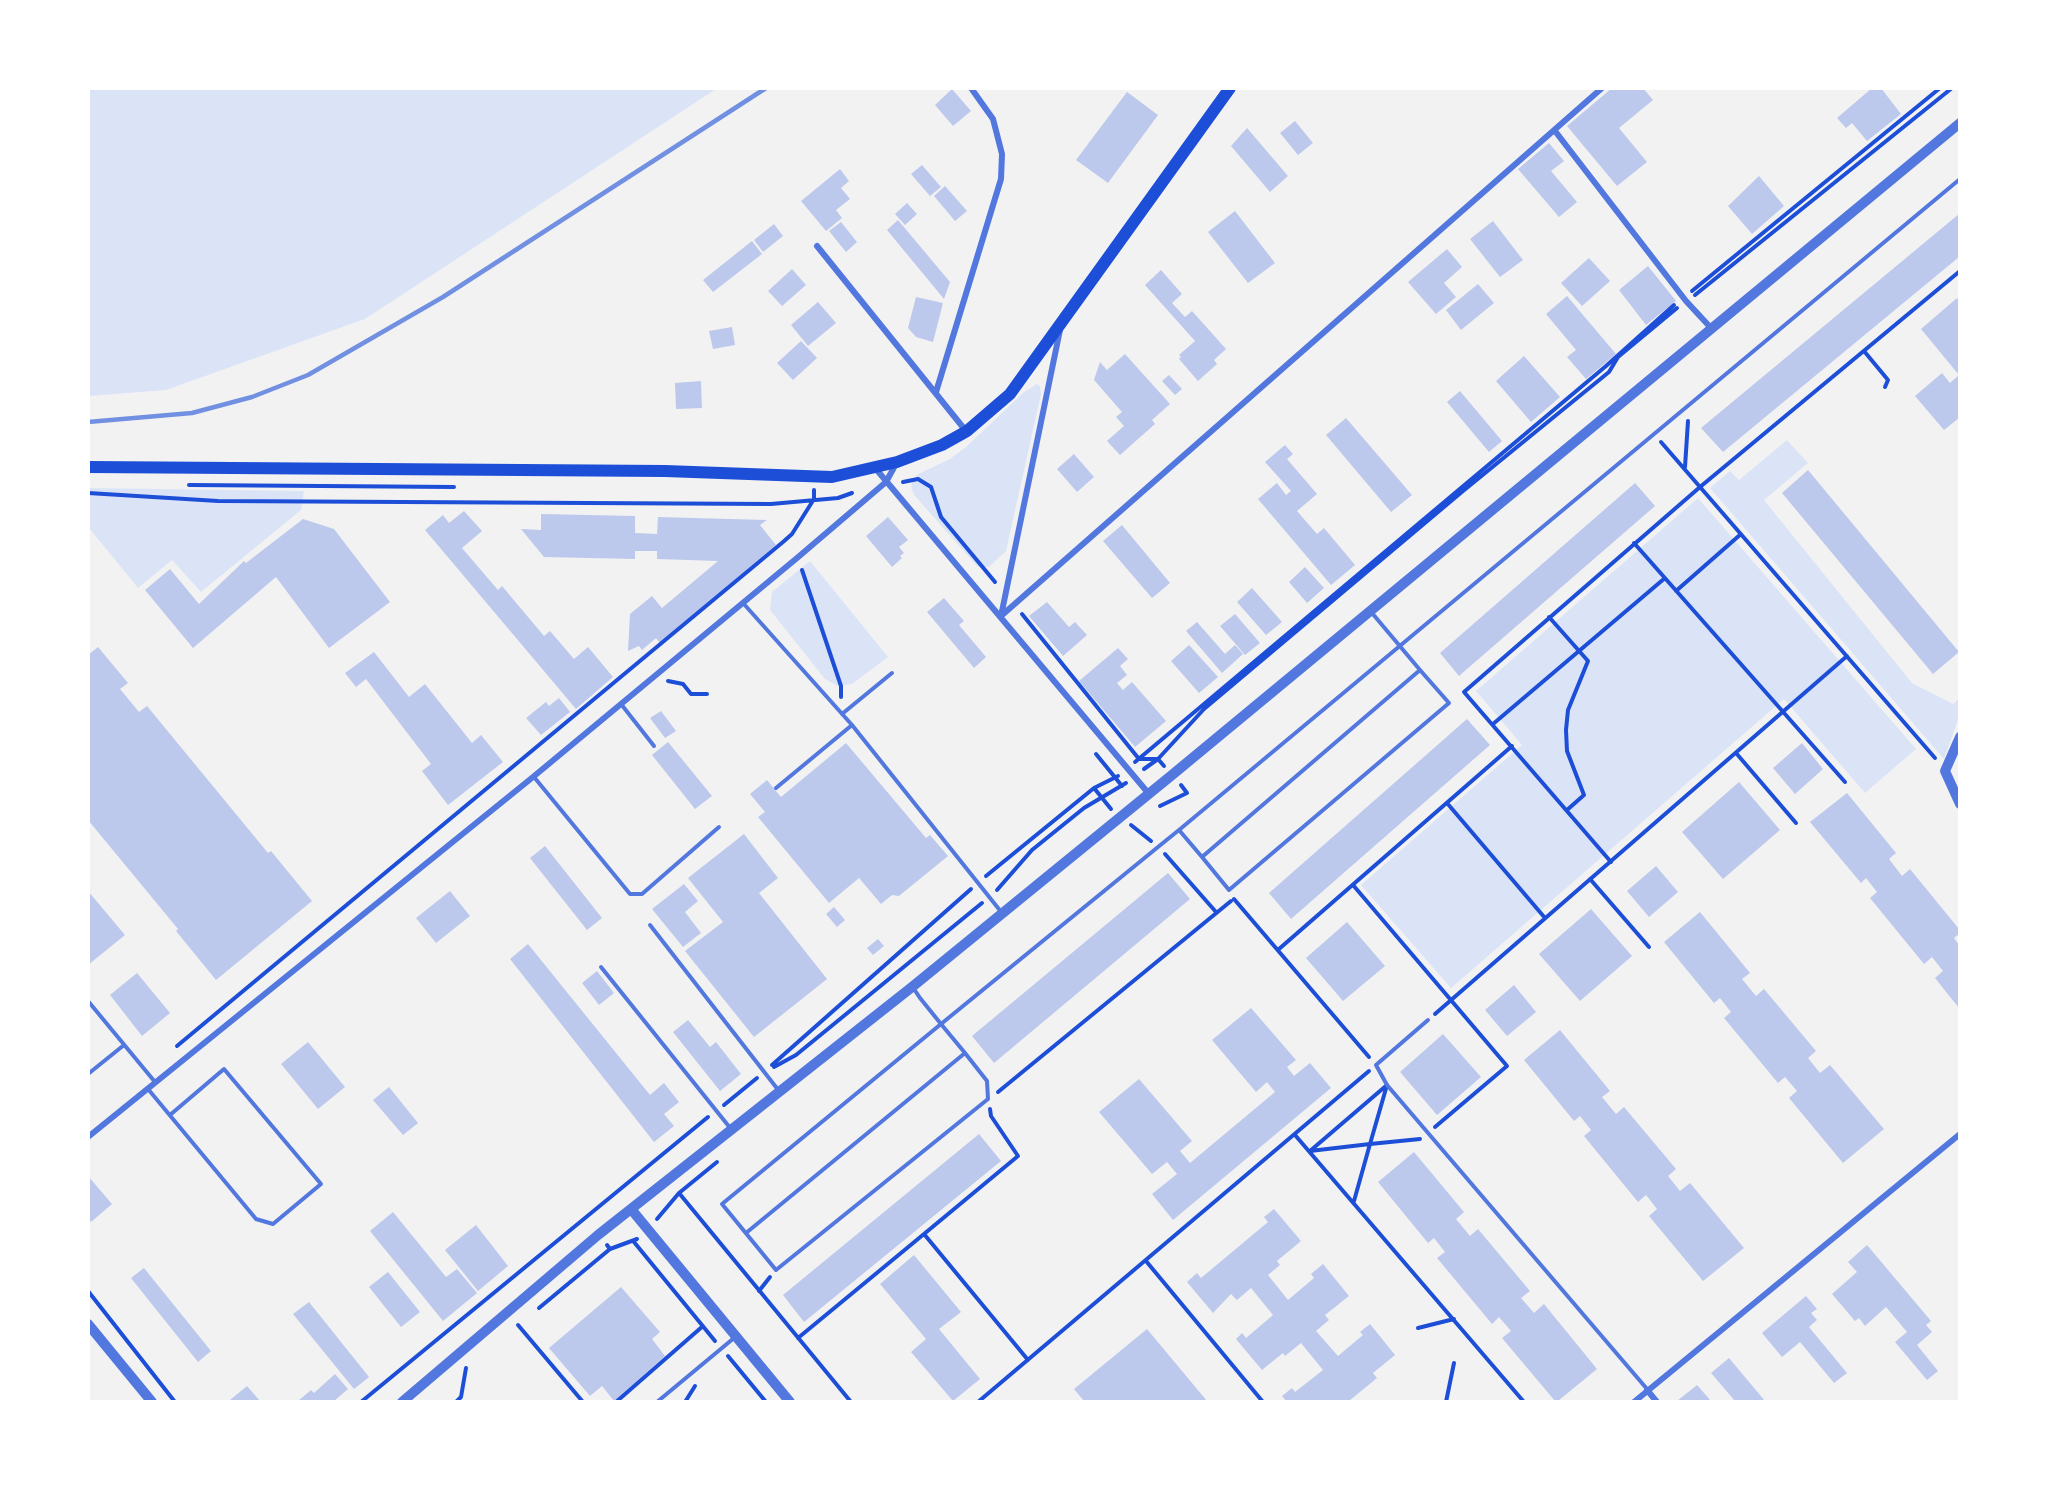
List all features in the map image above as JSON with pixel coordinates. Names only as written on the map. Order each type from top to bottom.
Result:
[{"type":"main road","points":[[88,467],[654,471],[832,477],[876,469],[942,445],[967,431],[1010,394],[1061,327],[1230,88]]},
{"type":"street","points":[[936,392],[1001,179],[1002,154],[993,119],[971,88]]},
{"type":"street","points":[[1001,616],[1555,132],[1602,88]]},
{"type":"street","points":[[402,1401],[631,1209],[1003,914],[1959,123]]},
{"type":"street","points":[[1555,132],[1685,299],[1711,328]]},
{"type":"street","points":[[817,246],[967,431]]},
{"type":"street","points":[[1001,616],[1061,327]]},
{"type":"street","points":[[88,1137],[533,777],[797,558],[886,482],[897,462]]},
{"type":"street","points":[[876,469],[1149,794]]},
{"type":"street","points":[[1959,737],[1945,771],[1959,803]]},
{"type":"street","points":[[1634,1401],[1959,1134]]},
{"type":"street","points":[[631,1209],[790,1401]]},
{"type":"street","points":[[88,1324],[152,1401]]},
{"type":"street","points":[[1647,1390],[1657,1401]]},
{"type":"lane","points":[[912,987],[941,1024],[987,1081],[988,1099],[776,1270],[722,1204],[941,1024],[1179,830],[1653,432],[1959,179]]},
{"type":"lane","points":[[743,603],[852,724],[1003,914]]},
{"type":"lane","points":[[1179,830],[1229,890],[1449,703],[1369,610]]},
{"type":"lane","points":[[1202,857],[1420,670]]},
{"type":"lane","points":[[842,714],[892,673]]},
{"type":"lane","points":[[621,704],[654,746]]},
{"type":"lane","points":[[776,788],[852,724]]},
{"type":"lane","points":[[533,777],[630,894],[642,894],[719,827]]},
{"type":"lane","points":[[650,925],[779,1092]]},
{"type":"lane","points":[[601,967],[732,1129]]},
{"type":"lane","points":[[88,1001],[155,1082]]},
{"type":"lane","points":[[1428,1020],[1376,1065],[1388,1085],[1428,1133],[1647,1390]]},
{"type":"lane","points":[[88,1074],[124,1045]]},
{"type":"lane","points":[[746,1233],[965,1053]]},
{"type":"lane","points":[[147,1088],[256,1219],[273,1224],[321,1184],[224,1069],[170,1115]]},
{"type":"lane","points":[[657,1401],[737,1336]]},
{"type":"path","points":[[361,1401],[582,1218],[764,1072],[977,884],[1094,788],[1139,759],[1685,299],[1940,88]]},
{"type":"path","points":[[764,1072],[796,1055],[988,897],[1032,850],[1101,797],[1158,759],[1204,709],[1463,491],[1609,372],[1618,357],[1685,299],[1715,282],[1952,88]]},
{"type":"path","points":[[1611,862],[1464,692],[1700,487],[1959,271]]},
{"type":"path","points":[[1864,351],[1888,380],[1885,387]]},
{"type":"path","points":[[1684,468],[1690,402]]},
{"type":"path","points":[[1653,432],[1945,771]]},
{"type":"path","points":[[886,482],[918,479],[927,483],[933,490],[941,517],[999,587]]},
{"type":"path","points":[[88,493],[230,501],[771,504],[838,498],[858,491]]},
{"type":"path","points":[[174,1049],[783,542],[792,534],[814,499]]},
{"type":"path","points":[[1676,591],[1741,534]]},
{"type":"path","points":[[783,542],[797,558],[841,686],[842,714]]},
{"type":"path","points":[[1635,543],[1845,782]]},
{"type":"path","points":[[1493,724],[1665,578]]},
{"type":"path","points":[[1015,605],[1139,759]]},
{"type":"path","points":[[1550,617],[1588,661],[1568,710],[1566,730],[1567,751],[1584,795],[1567,810]]},
{"type":"path","points":[[1428,1020],[1847,656]]},
{"type":"path","points":[[659,672],[667,681],[683,684],[691,694],[707,694]]},
{"type":"path","points":[[1279,949],[1512,746]]},
{"type":"path","points":[[1736,753],[1796,823]]},
{"type":"path","points":[[1139,759],[1158,759]]},
{"type":"path","points":[[1094,788],[1101,797]]},
{"type":"path","points":[[1447,803],[1545,918]]},
{"type":"path","points":[[1158,847],[1216,912]]},
{"type":"path","points":[[1590,879],[1649,947]]},
{"type":"path","points":[[1353,885],[1507,1066],[1428,1133]]},
{"type":"path","points":[[798,1338],[1018,1156],[991,1116],[988,1099],[1234,898],[1376,1065],[978,1401]]},
{"type":"path","points":[[1354,1202],[1388,1085]]},
{"type":"path","points":[[1310,1151],[1388,1085]]},
{"type":"path","points":[[1295,1135],[1524,1401]]},
{"type":"path","points":[[1310,1151],[1432,1137]]},
{"type":"path","points":[[679,1193],[851,1401]]},
{"type":"path","points":[[924,1234],[1028,1360]]},
{"type":"path","points":[[634,1242],[766,1401]]},
{"type":"path","points":[[536,1310],[610,1249]]},
{"type":"path","points":[[1146,1261],[1263,1401]]},
{"type":"path","points":[[88,1291],[176,1401]]},
{"type":"path","points":[[509,1332],[527,1317]]},
{"type":"path","points":[[1418,1328],[1454,1319]]},
{"type":"path","points":[[518,1325],[583,1401]]},
{"type":"path","points":[[616,1401],[704,1326]]},
{"type":"path","points":[[456,1401],[461,1397],[465,1368],[474,1361]]},
{"type":"path","points":[[1446,1401],[1454,1363]]},
{"type":"shaded area","points":[[89,88],[716,89],[365,319],[166,390],[89,396]]},
{"type":"shaded area","points":[[1037,384],[1040,386],[1041,394],[1006,551],[989,567],[978,567],[915,496],[911,488],[912,482],[918,474],[950,459],[966,447],[1024,392]]},
{"type":"shaded area","points":[[1787,440],[1808,463],[1764,500],[1912,683],[1953,704],[1959,699],[1959,717],[1944,759],[1710,488],[1730,471],[1739,480]]},
{"type":"shaded area","points":[[88,488],[304,491],[301,510],[201,592],[172,560],[138,588],[89,528]]},
{"type":"shaded area","points":[[1698,498],[1916,749],[1865,793],[1784,699],[1451,988],[1361,885],[1522,745],[1476,691]]},
{"type":"shaded area","points":[[810,561],[888,657],[852,684],[838,686],[825,679],[770,610],[772,592]]},
{"type":"building","points":[[1612,88],[1643,88],[1653,100],[1619,128],[1647,162],[1617,186],[1567,126]]},
{"type":"building","points":[[1872,88],[1881,88],[1901,114],[1867,141],[1852,123],[1846,128],[1837,118]]},
{"type":"building","points":[[952,89],[971,111],[953,126],[935,105]]},
{"type":"building","points":[[1127,92],[1158,115],[1108,183],[1076,160]]},
{"type":"building","points":[[1295,121],[1313,143],[1298,155],[1280,133]]},
{"type":"building","points":[[1247,128],[1288,176],[1270,192],[1231,146]]},
{"type":"building","points":[[1549,143],[1564,161],[1551,171],[1577,202],[1559,217],[1518,169]]},
{"type":"building","points":[[922,165],[941,187],[930,196],[911,174]]},
{"type":"building","points":[[840,169],[849,181],[841,188],[850,199],[836,210],[842,218],[826,231],[801,201]]},
{"type":"building","points":[[1759,176],[1784,206],[1752,234],[1728,206]]},
{"type":"building","points":[[945,186],[967,211],[955,221],[934,196]]},
{"type":"building","points":[[907,203],[917,214],[905,225],[895,214]]},
{"type":"building","points":[[1235,211],[1275,263],[1248,283],[1208,232]]},
{"type":"building","points":[[1959,214],[1959,257],[1723,452],[1701,428]]},
{"type":"building","points":[[898,220],[950,282],[944,299],[887,230]]},
{"type":"building","points":[[1493,221],[1523,260],[1500,277],[1470,239]]},
{"type":"building","points":[[841,222],[857,242],[846,252],[829,231]]},
{"type":"building","points":[[774,224],[783,236],[763,252],[754,240]]},
{"type":"building","points":[[752,241],[762,254],[713,292],[703,280]]},
{"type":"building","points":[[1447,249],[1462,267],[1444,283],[1456,297],[1436,314],[1408,282]]},
{"type":"building","points":[[1589,258],[1610,281],[1582,306],[1561,283]]},
{"type":"building","points":[[1648,266],[1676,301],[1646,325],[1619,290]]},
{"type":"building","points":[[792,269],[806,285],[782,306],[768,291]]},
{"type":"building","points":[[1161,270],[1182,294],[1172,303],[1185,317],[1192,311],[1226,349],[1214,360],[1217,364],[1198,381],[1179,359],[1181,357],[1179,355],[1195,341],[1145,285]]},
{"type":"building","points":[[1478,284],[1494,303],[1461,330],[1446,310]]},
{"type":"building","points":[[1567,296],[1616,354],[1586,379],[1567,357],[1576,350],[1546,314]]},
{"type":"building","points":[[916,297],[943,303],[933,342],[916,337],[908,328]]},
{"type":"building","points":[[1957,298],[1959,301],[1959,375],[1921,329]]},
{"type":"building","points":[[818,302],[836,323],[808,346],[791,325]]},
{"type":"building","points":[[732,327],[735,345],[713,349],[709,331]]},
{"type":"building","points":[[801,341],[817,358],[793,380],[777,363]]},
{"type":"building","points":[[1125,354],[1170,404],[1152,420],[1155,424],[1120,455],[1107,441],[1124,426],[1116,417],[1122,412],[1094,380],[1100,362],[1107,370]]},
{"type":"building","points":[[1524,356],[1560,397],[1531,422],[1496,381]]},
{"type":"building","points":[[1942,373],[1950,383],[1959,375],[1959,418],[1944,430],[1915,396]]},
{"type":"building","points":[[1169,375],[1182,389],[1175,395],[1162,381]]},
{"type":"building","points":[[701,381],[702,408],[676,409],[675,383]]},
{"type":"building","points":[[1460,391],[1502,441],[1489,452],[1447,402]]},
{"type":"building","points":[[1346,418],[1412,495],[1391,512],[1326,435]]},
{"type":"building","points":[[1285,445],[1293,454],[1287,459],[1317,494],[1297,511],[1317,534],[1324,528],[1355,565],[1331,585],[1258,499],[1277,483],[1286,495],[1291,491],[1265,462]]},
{"type":"building","points":[[1074,454],[1094,477],[1077,492],[1057,469]]},
{"type":"building","points":[[1808,470],[1959,652],[1933,674],[1782,493]]},
{"type":"building","points":[[1635,483],[1655,506],[1459,676],[1440,653]]},
{"type":"building","points":[[464,511],[482,531],[462,548],[498,590],[502,586],[544,636],[550,631],[574,659],[588,647],[613,677],[576,709],[425,530],[443,515],[449,523]]},
{"type":"building","points":[[541,514],[635,516],[635,533],[657,534],[658,517],[767,520],[760,525],[776,545],[660,643],[656,638],[642,650],[639,646],[628,651],[630,614],[652,596],[662,608],[718,561],[657,559],[657,551],[635,551],[635,559],[544,557],[521,529],[541,530]]},
{"type":"building","points":[[888,517],[908,540],[899,547],[904,553],[892,567],[866,536]]},
{"type":"building","points":[[303,519],[334,529],[390,602],[329,648],[276,577],[193,648],[145,590],[170,569],[199,604],[244,561],[246,563]]},
{"type":"building","points":[[1122,525],[1170,583],[1152,598],[1103,541]]},
{"type":"building","points":[[1305,567],[1324,588],[1307,603],[1289,582]]},
{"type":"building","points":[[1252,588],[1282,622],[1266,635],[1237,602]]},
{"type":"building","points":[[944,598],[964,621],[959,625],[986,657],[974,668],[927,612]]},
{"type":"building","points":[[1047,602],[1069,627],[1075,622],[1087,635],[1063,656],[1029,616]]},
{"type":"building","points":[[1235,614],[1260,643],[1245,655],[1220,626]]},
{"type":"building","points":[[1197,622],[1225,654],[1235,645],[1243,654],[1222,673],[1186,631]]},
{"type":"building","points":[[1189,645],[1218,677],[1199,693],[1171,661]]},
{"type":"building","points":[[98,647],[128,683],[120,689],[139,712],[147,706],[268,853],[271,851],[312,901],[216,980],[176,931],[178,929],[88,820],[88,655]]},
{"type":"building","points":[[1118,648],[1128,659],[1120,666],[1127,675],[1117,683],[1123,690],[1132,682],[1166,721],[1135,747],[1079,681]]},
{"type":"building","points":[[374,652],[409,697],[425,684],[472,743],[481,735],[503,762],[448,805],[422,771],[431,764],[366,679],[356,687],[345,673]]},
{"type":"building","points":[[559,698],[570,712],[541,735],[526,718],[546,702],[549,706]]},
{"type":"building","points":[[661,711],[676,731],[665,738],[650,718]]},
{"type":"building","points":[[1467,719],[1490,745],[1291,919],[1269,893]]},
{"type":"building","points":[[668,742],[712,796],[695,809],[652,755]]},
{"type":"building","points":[[846,743],[926,838],[930,835],[948,856],[899,896],[892,895],[881,904],[859,878],[829,903],[758,817],[765,812],[750,794],[767,780],[781,797]]},
{"type":"building","points":[[1802,743],[1823,769],[1795,794],[1773,768]]},
{"type":"building","points":[[1739,782],[1780,830],[1723,879],[1682,832]]},
{"type":"building","points":[[1847,793],[1896,853],[1889,859],[1902,876],[1910,869],[1959,929],[1959,934],[1954,938],[1959,945],[1959,1008],[1935,978],[1943,971],[1932,957],[1924,964],[1870,898],[1877,892],[1866,878],[1861,883],[1810,822]]},
{"type":"building","points":[[744,834],[778,878],[759,893],[827,979],[754,1037],[685,951],[723,922],[688,878]]},
{"type":"building","points":[[545,846],[602,918],[587,930],[530,858]]},
{"type":"building","points":[[1656,866],[1678,892],[1649,917],[1627,891]]},
{"type":"building","points":[[1168,873],[1190,899],[994,1063],[972,1036]]},
{"type":"building","points":[[684,884],[698,901],[685,912],[701,933],[683,947],[652,909]]},
{"type":"building","points":[[88,891],[125,935],[88,965]]},
{"type":"building","points":[[450,891],[470,916],[436,943],[416,918]]},
{"type":"building","points":[[834,907],[845,920],[837,927],[826,914]]},
{"type":"building","points":[[1591,909],[1632,956],[1580,1001],[1539,954]]},
{"type":"building","points":[[1700,912],[1750,973],[1742,979],[1756,996],[1764,989],[1816,1051],[1808,1058],[1820,1073],[1830,1065],[1884,1129],[1843,1163],[1789,1098],[1797,1091],[1785,1077],[1778,1083],[1724,1018],[1731,1012],[1720,998],[1714,1003],[1664,942]]},
{"type":"building","points":[[1347,922],[1385,966],[1343,1001],[1306,958]]},
{"type":"building","points":[[878,939],[884,946],[873,955],[867,948]]},
{"type":"building","points":[[528,944],[650,1095],[664,1083],[679,1102],[664,1114],[674,1126],[654,1142],[510,959]]},
{"type":"building","points":[[597,971],[614,993],[599,1005],[582,983]]},
{"type":"building","points":[[137,973],[170,1013],[142,1036],[110,995]]},
{"type":"building","points":[[1514,985],[1536,1012],[1507,1036],[1485,1010]]},
{"type":"building","points":[[1251,1008],[1296,1060],[1287,1067],[1294,1076],[1310,1063],[1331,1088],[1173,1220],[1152,1194],[1177,1174],[1167,1162],[1152,1174],[1099,1112],[1139,1079],[1192,1141],[1180,1151],[1190,1163],[1275,1092],[1267,1082],[1256,1092],[1212,1040]]},
{"type":"building","points":[[688,1020],[710,1047],[716,1042],[741,1074],[720,1091],[673,1032]]},
{"type":"building","points":[[1560,1030],[1610,1091],[1602,1097],[1616,1114],[1624,1107],[1676,1169],[1668,1176],[1680,1191],[1690,1183],[1744,1248],[1703,1281],[1649,1216],[1657,1209],[1646,1195],[1638,1202],[1584,1136],[1591,1130],[1580,1116],[1574,1121],[1524,1060]]},
{"type":"building","points":[[1443,1034],[1481,1077],[1437,1115],[1400,1072]]},
{"type":"building","points":[[308,1042],[345,1087],[318,1109],[281,1064]]},
{"type":"building","points":[[389,1087],[418,1123],[403,1135],[373,1100]]},
{"type":"building","points":[[979,1134],[1001,1161],[804,1322],[783,1295]]},
{"type":"building","points":[[1414,1152],[1464,1212],[1456,1219],[1470,1236],[1478,1229],[1530,1291],[1521,1298],[1534,1313],[1544,1304],[1597,1369],[1558,1401],[1555,1401],[1502,1338],[1511,1331],[1499,1317],[1492,1324],[1437,1258],[1445,1252],[1434,1238],[1428,1243],[1378,1182]]},
{"type":"building","points":[[88,1176],[112,1204],[91,1222],[88,1218]]},
{"type":"building","points":[[1274,1209],[1301,1241],[1277,1261],[1280,1265],[1268,1275],[1288,1300],[1314,1278],[1311,1274],[1323,1264],[1349,1296],[1325,1315],[1329,1320],[1316,1331],[1338,1356],[1363,1335],[1360,1332],[1370,1324],[1395,1355],[1373,1373],[1377,1378],[1349,1401],[1286,1401],[1282,1396],[1292,1388],[1295,1392],[1323,1370],[1301,1343],[1285,1356],[1283,1353],[1262,1370],[1236,1339],[1242,1333],[1246,1338],[1273,1315],[1251,1288],[1237,1300],[1231,1294],[1213,1313],[1187,1282],[1197,1273],[1201,1278],[1268,1222],[1264,1217]]},
{"type":"building","points":[[393,1212],[446,1277],[457,1269],[477,1293],[443,1321],[370,1231]]},
{"type":"building","points":[[476,1225],[508,1266],[478,1291],[445,1250]]},
{"type":"building","points":[[1867,1245],[1931,1321],[1926,1325],[1932,1332],[1917,1345],[1938,1371],[1927,1380],[1895,1342],[1907,1332],[1886,1307],[1865,1326],[1859,1318],[1855,1321],[1832,1294],[1857,1272],[1848,1262]]},
{"type":"building","points":[[914,1255],[961,1312],[939,1329],[980,1379],[953,1401],[911,1352],[926,1339],[880,1284]]},
{"type":"building","points":[[144,1268],[211,1351],[198,1362],[131,1278]]},
{"type":"building","points":[[388,1272],[420,1312],[401,1327],[369,1287]]},
{"type":"building","points":[[621,1287],[660,1332],[652,1339],[665,1356],[614,1401],[602,1386],[590,1396],[549,1348]]},
{"type":"building","points":[[1806,1296],[1817,1309],[1811,1313],[1817,1320],[1809,1327],[1847,1373],[1834,1383],[1800,1342],[1782,1357],[1762,1333]]},
{"type":"building","points":[[309,1302],[369,1377],[354,1389],[293,1314]]},
{"type":"building","points":[[1147,1329],[1207,1401],[1084,1401],[1074,1389]]},
{"type":"building","points":[[1729,1358],[1765,1401],[1735,1401],[1711,1373]]},
{"type":"building","points":[[335,1374],[348,1389],[334,1401],[298,1401],[311,1390],[314,1393]]},
{"type":"building","points":[[1697,1385],[1711,1401],[1677,1401]]},
{"type":"building","points":[[247,1386],[260,1401],[230,1400]]},
{"type":"railway","points":[[88,422],[192,413],[252,397],[308,375],[443,297],[766,88]]}]
